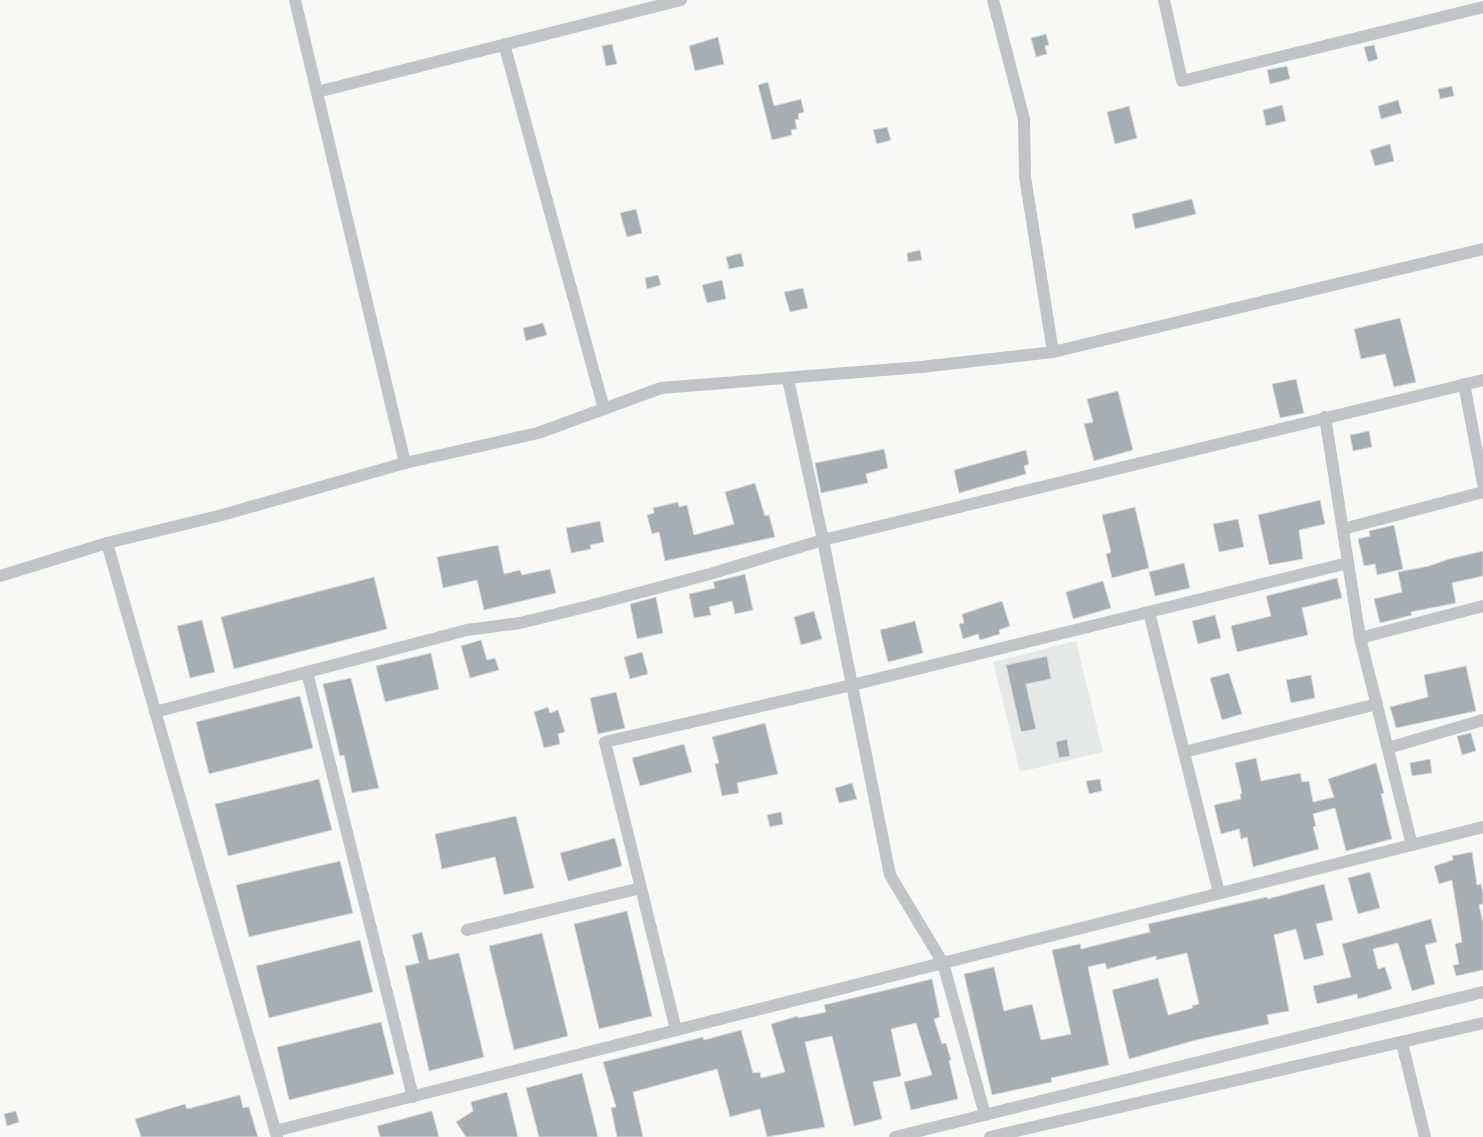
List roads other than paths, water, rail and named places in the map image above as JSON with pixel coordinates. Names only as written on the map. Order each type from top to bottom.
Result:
[{"type":"street","points":[[295,0],[405,463]]},
{"type":"street","points":[[317,92],[681,0]]},
{"type":"street","points":[[993,0],[1024,119],[1024,177],[1053,352]]},
{"type":"street","points":[[1164,0],[1182,81],[1483,8]]},
{"type":"street","points":[[504,44],[604,409]]},
{"type":"street","points":[[0,576],[107,543],[222,515],[405,463],[538,433],[660,388],[921,368],[1053,352],[1483,249]]},
{"type":"street","points":[[788,379],[824,540],[890,874],[943,963],[985,1115]]},
{"type":"street","points":[[155,712],[467,630],[520,623],[589,606],[710,574],[824,540],[1483,380]]},
{"type":"street","points":[[1464,384],[1483,483]]},
{"type":"street","points":[[1325,417],[1360,638],[1412,845]]},
{"type":"street","points":[[1342,529],[1483,492]]},
{"type":"street","points":[[107,543],[276,1134],[676,1030],[1483,827]]},
{"type":"street","points":[[676,1030],[606,742],[852,685],[1348,564]]},
{"type":"street","points":[[1360,638],[1483,606]]},
{"type":"street","points":[[1149,612],[1219,894]]},
{"type":"street","points":[[308,672],[413,1097]]},
{"type":"street","points":[[1184,752],[1376,704]]},
{"type":"street","points":[[1388,748],[1483,720]]},
{"type":"street","points":[[467,930],[641,888]]},
{"type":"street","points":[[896,1137],[1483,992]]},
{"type":"street","points":[[993,1137],[1483,1024]]},
{"type":"street","points":[[1402,1043],[1425,1137]]}]
